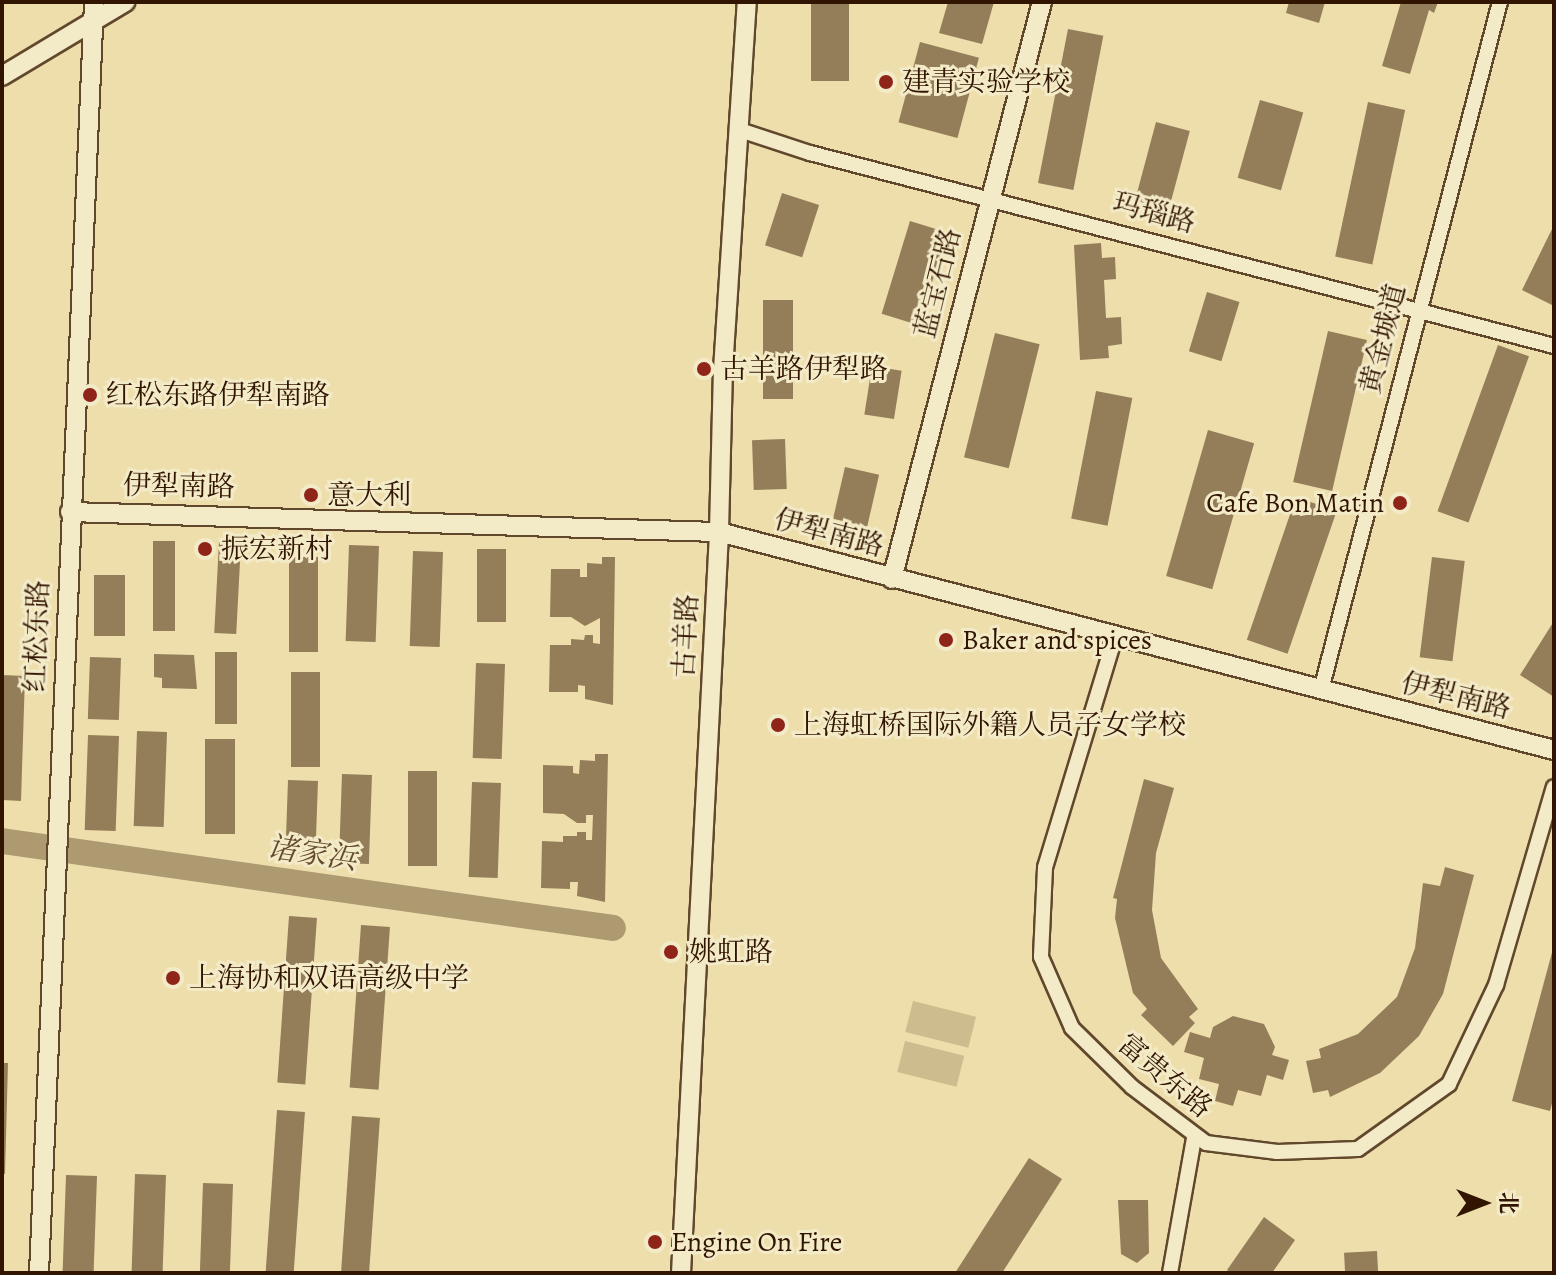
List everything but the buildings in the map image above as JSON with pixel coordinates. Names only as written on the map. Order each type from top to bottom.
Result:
[{"type":"street","points":[[2,76],[94,12],[125,2]]},
{"type":"street","name":"古羊路","points":[[681,1273],[719,532],[723,370],[747,2]]},
{"type":"street","name":"蓝宝石路","points":[[892,579],[989,196],[1042,2]]},
{"type":"street","name":"黄金城道","points":[[1321,690],[1500,2]]},
{"type":"street","name":"红松东路","points":[[39,1273],[94,12]]},
{"type":"street","name":"玛瑙路","points":[[740,130],[810,153],[989,196],[1554,346]]},
{"type":"street","name":"伊犁南路","points":[[70,512],[719,532],[1554,750]]},
{"type":"street","name":"富贵东路","points":[[1115,637],[1045,868],[1041,957],[1072,1028],[1132,1087],[1194,1138],[1277,1152],[1358,1149],[1449,1084],[1496,985],[1554,787]]},
{"type":"street","points":[[1170,1273],[1194,1138]]},
{"type":"shaded area","points":[[913,1001],[976,1017],[968,1048],[905,1032]]},
{"type":"shaded area","points":[[905,1041],[964,1056],[956,1087],[897,1072]]},
{"type":"waterway","name":"诸家浜","points":[[2,841],[613,928]]},
{"type":"place","name":"建青实验学校","points":[[886,82]]},
{"type":"place","name":"古羊路伊犁路","points":[[704,369]]},
{"type":"place","name":"红松东路伊犁南路","points":[[90,395]]},
{"type":"place","name":"意大利","points":[[311,495]]},
{"type":"place","name":"Cafe Bon Matin","points":[[1400,503]]},
{"type":"place","name":"振宏新村","points":[[205,549]]},
{"type":"place","name":"Baker and spices","points":[[946,640]]},
{"type":"place","name":"上海虹桥国际外籍人员子女学校","points":[[778,725]]},
{"type":"place","name":"姚虹路","points":[[671,952]]},
{"type":"place","name":"上海协和双语高级中学","points":[[173,978]]},
{"type":"place","name":"Engine On Fire","points":[[655,1242]]}]
